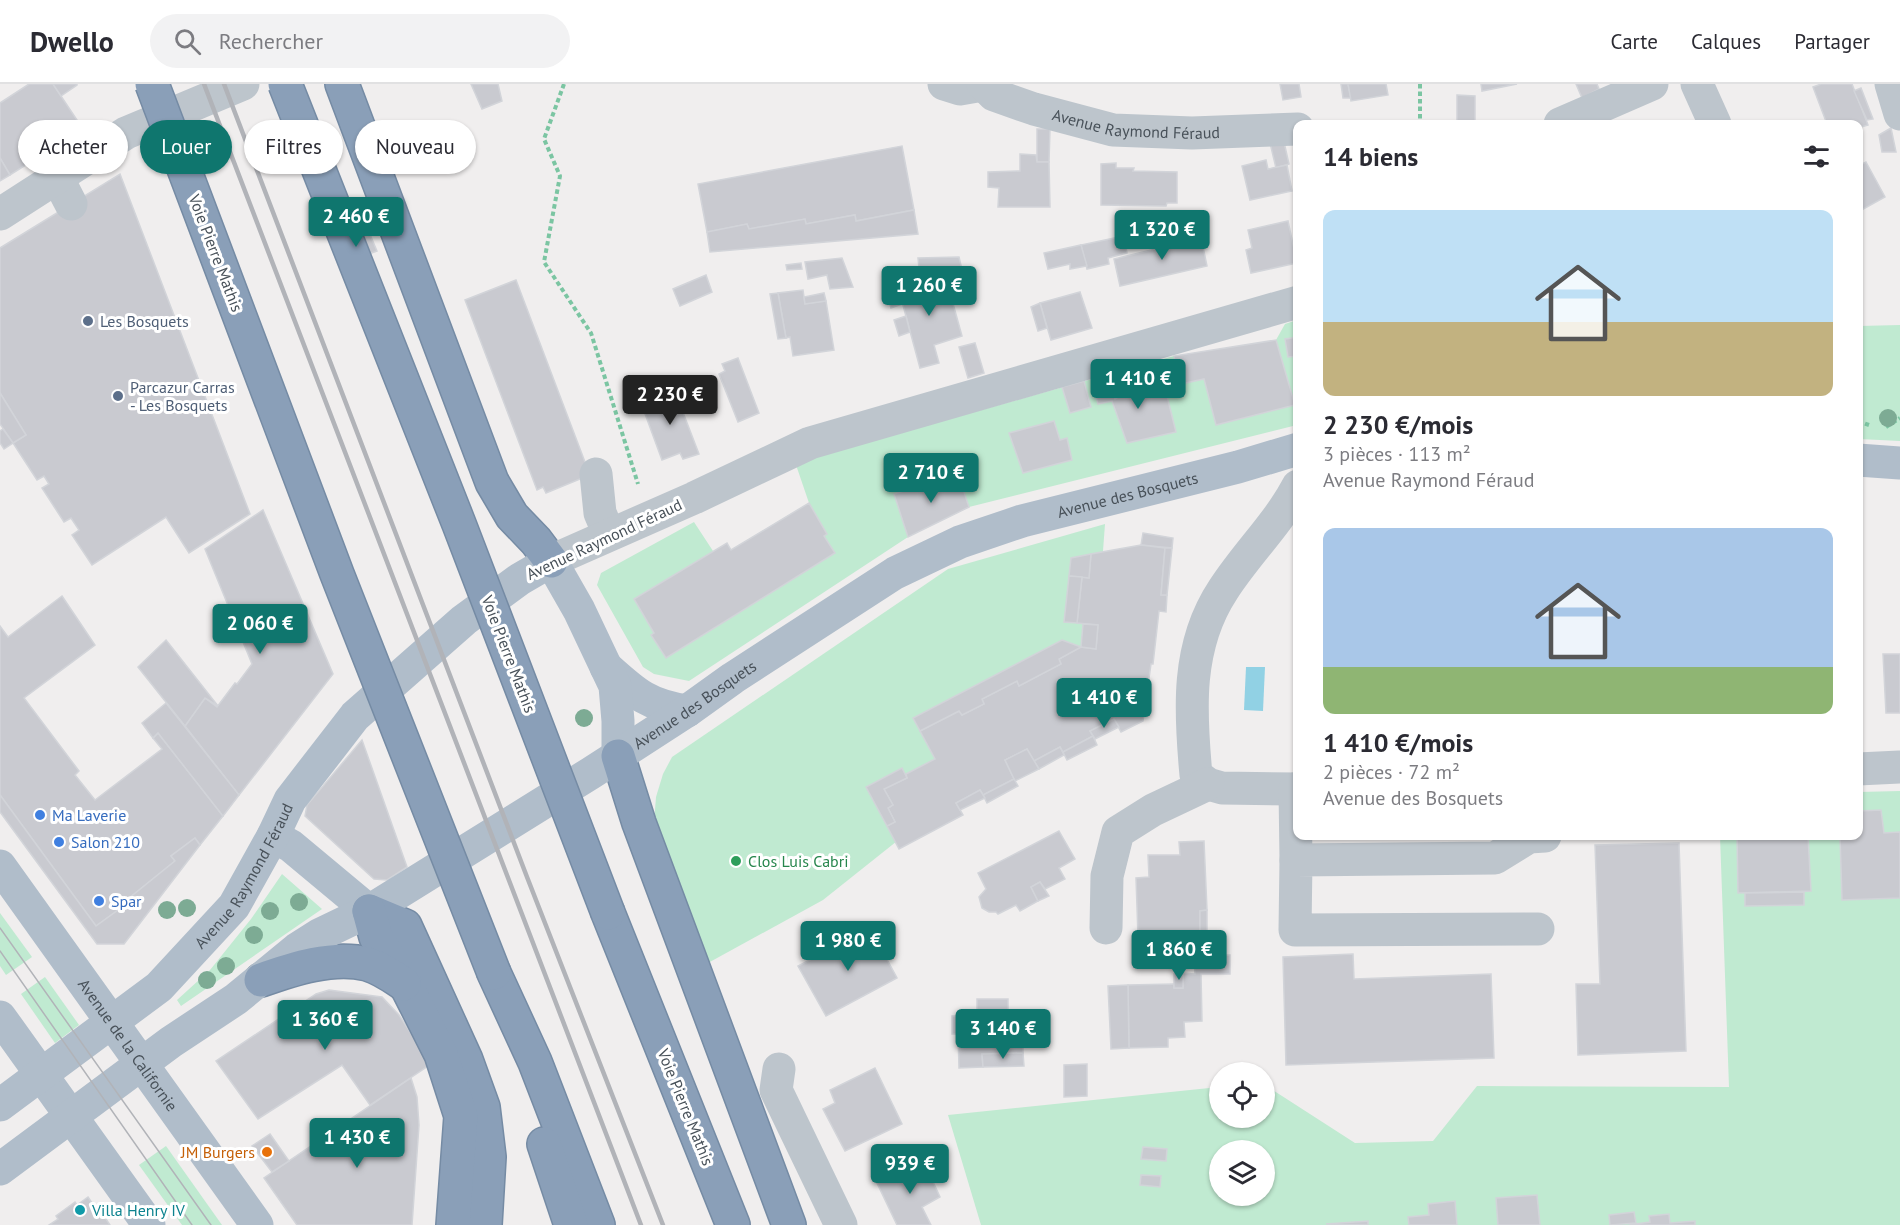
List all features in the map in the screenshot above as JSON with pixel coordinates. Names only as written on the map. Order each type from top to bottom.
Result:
[{"type":"highway","name":"Voie Pierre Mathis","points":[[152,84],[337,574],[494,973],[535,1062],[598,1225]]},
{"type":"highway","name":"Voie Pierre Mathis","points":[[285,84],[455,513],[608,913],[733,1225]]},
{"type":"highway","points":[[344,87],[492,483],[512,516],[551,561]]},
{"type":"highway","points":[[618,756],[639,823],[789,1225]]},
{"type":"highway","points":[[369,911],[376,937],[406,985],[441,1054],[461,1116],[453,1225]]},
{"type":"highway","points":[[369,911],[405,926],[470,1070],[483,1107],[489,1140],[485,1225]]},
{"type":"highway","points":[[261,980],[299,967],[335,962],[365,963],[382,969],[406,985]]},
{"type":"highway","points":[[535,1062],[540,1130],[571,1225]]},
{"type":"main road","name":"Avenue des Bosquets","points":[[142,1065],[261,980],[297,949],[319,935],[369,911],[618,756],[895,573],[960,542],[1022,521],[1238,467],[1293,450]]},
{"type":"main road","points":[[1863,460],[1900,463]]},
{"type":"main road","points":[[551,561],[579,610],[615,686],[618,756]]},
{"type":"main road","name":"Avenue Raymond Féraud","points":[[0,1105],[159,987],[234,906],[290,800],[355,716],[464,620],[520,579],[551,561]]},
{"type":"main road","points":[[606,667],[633,692],[651,702],[687,711]]},
{"type":"main road","points":[[273,836],[291,846],[369,911]]},
{"type":"main road","name":"Avenue de la Californie","points":[[0,867],[257,1225]]},
{"type":"main road","points":[[0,1017],[149,1225]]},
{"type":"main road","points":[[0,1169],[142,1065]]},
{"type":"street","points":[[0,214],[64,191],[126,133],[243,84]]},
{"type":"street","points":[[944,84],[960,89],[983,84]]},
{"type":"street","name":"Avenue Raymond Féraud","points":[[983,84],[994,95],[1034,109],[1113,130],[1192,133],[1293,129]]},
{"type":"street","points":[[1569,120],[1652,84]]},
{"type":"street","points":[[1697,84],[1713,120]]},
{"type":"street","points":[[1891,84],[1900,114]]},
{"type":"street","name":"Avenue Raymond Féraud","points":[[551,561],[694,498],[810,443],[1293,303]]},
{"type":"street","points":[[596,474],[600,513],[609,534]]},
{"type":"street","points":[[1293,495],[1222,590],[1205,622],[1193,671],[1191,718],[1197,775],[1208,784],[1222,788],[1293,789]]},
{"type":"street","points":[[1863,769],[1900,767]]},
{"type":"street","points":[[1106,928],[1107,876],[1118,832],[1154,810],[1208,784]]},
{"type":"street","points":[[1296,840],[1295,930],[1538,929]]},
{"type":"street","points":[[1296,860],[1495,858],[1524,840]]},
{"type":"street","points":[[779,1069],[776,1090],[841,1225]]},
{"type":"path","points":[[564,84],[544,139],[560,176],[544,262],[591,333],[648,517]]},
{"type":"path","points":[[1420,84],[1420,120]]},
{"type":"green space","points":[[1293,321],[1293,426],[969,507],[908,537],[689,681],[654,674],[643,667],[597,585],[601,573],[694,522],[713,551],[731,550],[809,503],[795,462],[1174,356],[1276,340],[1285,324]]},
{"type":"green space","points":[[1900,325],[1900,441],[1863,439],[1863,326]]},
{"type":"green space","points":[[1105,524],[1093,685],[823,900],[708,963],[654,823],[656,797],[663,774],[672,757],[948,569]]},
{"type":"green space","points":[[1900,791],[1900,1225],[981,1225],[948,1115],[1209,1088],[1209,1128],[1275,1128],[1275,1091],[1355,1143],[1433,1141],[1477,1086],[1729,1087],[1720,840],[1863,840],[1863,792]]},
{"type":"green space","points":[[282,874],[322,909],[181,1006],[177,1000],[210,970],[251,919]]},
{"type":"green space","points":[[0,913],[32,957],[6,975],[0,966]]},
{"type":"green space","points":[[45,977],[79,1025],[55,1043],[21,994]]},
{"type":"green space","points":[[166,1146],[222,1225],[182,1225],[139,1165]]},
{"type":"water","points":[[1246,667],[1265,667],[1263,711],[1244,710]]},
{"type":"building","points":[[29,84],[53,84],[77,120],[18,120],[18,170],[10,175],[0,158],[0,103]]},
{"type":"building","points":[[53,84],[77,84],[77,85],[61,96]]},
{"type":"building","points":[[471,84],[498,84],[502,101],[482,109]]},
{"type":"building","points":[[1280,84],[1299,84],[1301,97],[1283,100]]},
{"type":"building","points":[[1341,84],[1348,84],[1351,98],[1343,98]]},
{"type":"building","points":[[1348,84],[1386,84],[1388,95],[1351,101]]},
{"type":"building","points":[[1481,84],[1517,84],[1482,91]]},
{"type":"building","points":[[1576,84],[1597,84],[1599,89],[1582,98]]},
{"type":"building","points":[[1821,84],[1852,84],[1868,125],[1863,126],[1863,120],[1825,120],[1813,87]]},
{"type":"building","points":[[1861,88],[1873,119],[1867,120],[1854,91]]},
{"type":"building","points":[[1457,95],[1475,96],[1475,120],[1457,120]]},
{"type":"building","points":[[1891,128],[1896,152],[1882,152],[1879,135]]},
{"type":"building","points":[[1037,129],[1050,129],[1049,162],[1037,162]]},
{"type":"building","points":[[1284,142],[1289,164],[1276,168],[1270,143]]},
{"type":"building","points":[[902,146],[914,210],[856,221],[855,215],[806,224],[805,219],[749,229],[747,224],[707,232],[698,184]]},
{"type":"building","points":[[1020,154],[1036,155],[1037,162],[1049,162],[1050,207],[998,207],[999,188],[988,187],[988,172],[1020,171]]},
{"type":"building","points":[[0,158],[10,175],[0,181]]},
{"type":"building","points":[[1266,160],[1268,169],[1287,165],[1292,191],[1250,200],[1242,166]]},
{"type":"building","points":[[1866,162],[1885,197],[1863,209],[1863,164]]},
{"type":"building","points":[[1116,163],[1116,168],[1134,168],[1133,171],[1177,172],[1177,203],[1167,203],[1166,206],[1101,205],[1101,164]]},
{"type":"building","name":"Les Bosquets","points":[[120,174],[250,514],[189,553],[166,517],[92,565],[72,535],[79,530],[71,518],[64,522],[42,488],[49,484],[44,476],[37,480],[13,443],[26,435],[0,393],[0,248]]},
{"type":"building","points":[[914,210],[918,234],[710,252],[707,232],[747,224],[749,229],[805,219],[806,224],[855,215],[856,221]]},
{"type":"building","points":[[1288,221],[1293,244],[1293,264],[1251,273],[1246,250],[1252,248],[1248,230]]},
{"type":"building","points":[[369,232],[377,251],[342,264],[334,245]]},
{"type":"building","points":[[1200,232],[1207,266],[1120,286],[1114,259],[1176,244],[1174,238]]},
{"type":"building","points":[[1124,236],[1127,253],[1108,258],[1109,264],[1087,269],[1081,245]]},
{"type":"building","points":[[1081,245],[1087,266],[1070,269],[1070,264],[1048,269],[1044,253]]},
{"type":"building","points":[[959,257],[968,295],[959,297],[951,269],[919,268],[918,258]]},
{"type":"building","points":[[842,258],[853,287],[830,289],[827,275],[808,279],[805,262]]},
{"type":"building","points":[[801,263],[802,269],[787,270],[786,265]]},
{"type":"building","points":[[706,275],[712,292],[680,306],[673,289]]},
{"type":"building","points":[[944,275],[947,282],[931,286],[930,280]]},
{"type":"building","points":[[915,279],[916,283],[930,280],[931,286],[947,282],[962,336],[934,345],[939,363],[920,368],[897,283]]},
{"type":"building","points":[[516,280],[588,470],[585,477],[546,493],[543,487],[537,490],[465,300]]},
{"type":"building","points":[[897,283],[902,304],[891,308],[885,287]]},
{"type":"building","points":[[803,290],[805,304],[826,301],[834,350],[793,356],[790,337],[786,338],[778,293]]},
{"type":"building","points":[[1080,292],[1092,328],[1051,340],[1040,303]]},
{"type":"building","points":[[778,293],[786,338],[778,339],[770,294]]},
{"type":"building","points":[[824,293],[826,301],[805,304],[804,297]]},
{"type":"building","points":[[1040,303],[1047,328],[1038,331],[1031,307]]},
{"type":"building","points":[[906,316],[910,332],[899,336],[894,320]]},
{"type":"building","points":[[1293,338],[1293,356],[1288,357],[1285,339]]},
{"type":"building","points":[[1276,340],[1293,398],[1293,406],[1216,425],[1204,379],[1181,384],[1174,356]]},
{"type":"building","points":[[975,343],[984,373],[968,378],[959,347]]},
{"type":"building","points":[[738,358],[759,413],[738,422],[719,374],[725,371],[722,364]]},
{"type":"building","points":[[1108,374],[1115,399],[1123,394],[1164,384],[1176,432],[1127,443],[1112,401],[1098,404],[1091,379]]},
{"type":"building","points":[[1162,377],[1164,384],[1145,388],[1144,382]]},
{"type":"building","points":[[1084,381],[1091,407],[1070,413],[1062,387]]},
{"type":"building","points":[[674,389],[699,454],[683,459],[680,453],[662,460],[641,403]]},
{"type":"building","points":[[0,393],[26,435],[13,443],[0,424]]},
{"type":"building","points":[[1054,421],[1060,440],[1067,438],[1072,460],[1023,473],[1009,433]]},
{"type":"building","points":[[3,429],[13,443],[4,449],[0,443],[0,431]]},
{"type":"building","points":[[958,474],[969,507],[908,537],[894,494]]},
{"type":"building","points":[[809,503],[827,534],[824,536],[835,553],[666,658],[651,635],[654,633],[634,599],[727,543],[731,550]]},
{"type":"building","points":[[263,510],[333,674],[239,795],[185,726],[205,698],[217,707],[252,664],[205,549]]},
{"type":"building","points":[[1143,533],[1173,538],[1172,548],[1141,545]]},
{"type":"building","points":[[1141,545],[1165,548],[1161,595],[1167,595],[1166,612],[1159,611],[1143,721],[1121,732],[1114,719],[1090,731],[1093,736],[1063,752],[1060,747],[1034,761],[1027,749],[1005,760],[1014,779],[983,795],[980,790],[956,803],[963,815],[899,849],[887,826],[895,822],[888,808],[893,805],[884,789],[907,778],[906,774],[935,759],[920,731],[959,711],[962,715],[984,704],[982,699],[1017,681],[1019,686],[1061,664],[1059,659],[1081,647],[1096,649],[1098,625],[1077,623],[1082,577],[1089,578],[1091,554]]},
{"type":"building","points":[[1165,548],[1172,548],[1167,595],[1161,595]]},
{"type":"building","points":[[1091,554],[1089,578],[1069,576],[1071,558]]},
{"type":"building","points":[[1069,576],[1082,577],[1077,623],[1064,622]]},
{"type":"building","points":[[62,596],[95,645],[24,698],[79,771],[75,775],[95,800],[162,749],[153,738],[158,733],[223,816],[200,845],[195,838],[171,856],[175,861],[123,903],[125,905],[96,926],[0,795],[0,626],[8,637]]},
{"type":"building","points":[[1083,624],[1098,625],[1096,649],[1081,647]]},
{"type":"building","points":[[166,640],[218,706],[205,698],[185,726],[138,667]]},
{"type":"building","points":[[1062,640],[1081,647],[1059,659],[1061,664],[1019,686],[1017,681],[982,699],[984,704],[962,715],[959,711],[920,731],[913,718]]},
{"type":"building","points":[[1883,654],[1900,654],[1900,713],[1886,713]]},
{"type":"building","points":[[166,703],[239,795],[223,816],[158,733],[153,738],[142,723]]},
{"type":"building","points":[[1114,719],[1119,727],[1095,739],[1090,731]]},
{"type":"building","points":[[1093,736],[1097,745],[1067,760],[1063,752]]},
{"type":"building","points":[[362,740],[407,867],[387,880],[374,879],[305,816],[307,805]]},
{"type":"building","points":[[1060,747],[1064,755],[1039,769],[1034,761]]},
{"type":"building","points":[[1027,749],[1039,769],[1015,781],[1005,760]]},
{"type":"building","points":[[902,768],[907,778],[884,789],[893,805],[888,808],[895,822],[887,826],[866,787]]},
{"type":"building","points":[[1014,779],[1018,786],[987,803],[983,795]]},
{"type":"building","points":[[980,790],[985,798],[960,810],[956,803]]},
{"type":"building","points":[[0,795],[96,926],[125,905],[123,903],[175,861],[171,856],[195,838],[200,845],[124,944],[97,944],[0,812]]},
{"type":"building","points":[[1881,810],[1884,833],[1900,832],[1900,898],[1842,900],[1840,840],[1863,840],[1863,811]]},
{"type":"building","points":[[1059,831],[1075,859],[1059,868],[1065,879],[1045,889],[1040,882],[1031,887],[1038,901],[1020,911],[1016,905],[998,914],[982,908],[979,897],[986,889],[978,873]]},
{"type":"building","points":[[1737,840],[1808,840],[1811,891],[1738,893]]},
{"type":"building","points":[[1204,841],[1207,910],[1200,911],[1200,934],[1138,936],[1136,878],[1149,877],[1148,855],[1180,855],[1179,842]]},
{"type":"building","points":[[1679,843],[1686,1051],[1578,1055],[1576,984],[1600,984],[1595,845]]},
{"type":"building","points":[[1040,882],[1049,896],[1038,901],[1031,887]]},
{"type":"building","points":[[1804,892],[1804,905],[1745,906],[1745,893]]},
{"type":"building","points":[[1207,910],[1207,934],[1200,934],[1200,911]]},
{"type":"building","points":[[870,928],[897,978],[826,1016],[798,966]]},
{"type":"building","points":[[1353,954],[1354,979],[1491,974],[1494,1058],[1286,1065],[1283,957]]},
{"type":"building","points":[[1230,955],[1230,974],[1201,974],[1202,1021],[1184,1022],[1185,1037],[1168,1038],[1168,1047],[1129,1048],[1128,985],[1174,984],[1174,988],[1183,988],[1183,973],[1195,974],[1194,956]]},
{"type":"building","points":[[1183,973],[1183,988],[1174,988],[1174,974]]},
{"type":"building","points":[[1128,985],[1129,1048],[1111,1049],[1108,986]]},
{"type":"building","points":[[329,990],[382,997],[399,1015],[431,1064],[370,1105],[342,1065],[258,1119],[216,1061],[316,994]]},
{"type":"building","points":[[977,999],[1008,999],[1008,1010],[1028,1010],[1029,1031],[1023,1031],[1023,1053],[982,1054],[983,1067],[959,1068],[958,1034],[952,1034],[952,1016],[977,1015]]},
{"type":"building","points":[[1023,1053],[1024,1066],[983,1067],[982,1054]]},
{"type":"building","points":[[1087,1064],[1087,1096],[1064,1097],[1064,1065]]},
{"type":"building","points":[[875,1068],[902,1124],[845,1151],[823,1109],[835,1103],[830,1090]]},
{"type":"building","points":[[411,1078],[417,1097],[419,1125],[412,1225],[297,1225],[264,1178]]},
{"type":"building","points":[[270,1134],[289,1161],[272,1172],[252,1146]]},
{"type":"building","points":[[1143,1147],[1167,1149],[1166,1161],[1141,1159]]},
{"type":"building","points":[[923,1160],[940,1197],[922,1207],[931,1225],[897,1225],[877,1183]]},
{"type":"building","points":[[1141,1175],[1161,1176],[1160,1187],[1140,1185]]},
{"type":"building","points":[[1537,1195],[1540,1225],[1498,1225],[1496,1198]]},
{"type":"building","name":"Villa Henry IV","points":[[88,1197],[102,1218],[104,1216],[110,1225],[49,1225],[58,1219],[56,1216],[75,1202],[77,1205]]},
{"type":"building","points":[[1455,1201],[1457,1225],[1409,1225],[1408,1217],[1429,1215],[1428,1204]]},
{"type":"building","points":[[1634,1212],[1636,1223],[1610,1225],[1609,1215]]},
{"type":"building","points":[[1669,1214],[1670,1223],[1695,1221],[1695,1225],[1629,1225],[1650,1222],[1649,1216]]},
{"type":"building","points":[[1368,1221],[1368,1225],[1326,1224]]},
{"type":"tram line","points":[[0,928],[211,1225]]},
{"type":"tram line","points":[[0,951],[192,1225]]},
{"type":"railway","points":[[204,84],[641,1225]]},
{"type":"railway","points":[[224,84],[527,877],[663,1225]]},
{"type":"place","name":"Les Bosquets","points":[[88,321]]},
{"type":"place","name":"Parcazur Carras - Les Bosquets","points":[[118,396]]},
{"type":"place","name":"Ma Laverie","points":[[40,815]]},
{"type":"place","name":"Salon 210","points":[[59,842]]},
{"type":"place","name":"Clos Luis Cabri","points":[[736,861]]},
{"type":"place","name":"Spar","points":[[99,901]]},
{"type":"place","name":"JM Burgers","points":[[267,1152]]},
{"type":"place","name":"Villa Henry IV","points":[[80,1210]]}]
